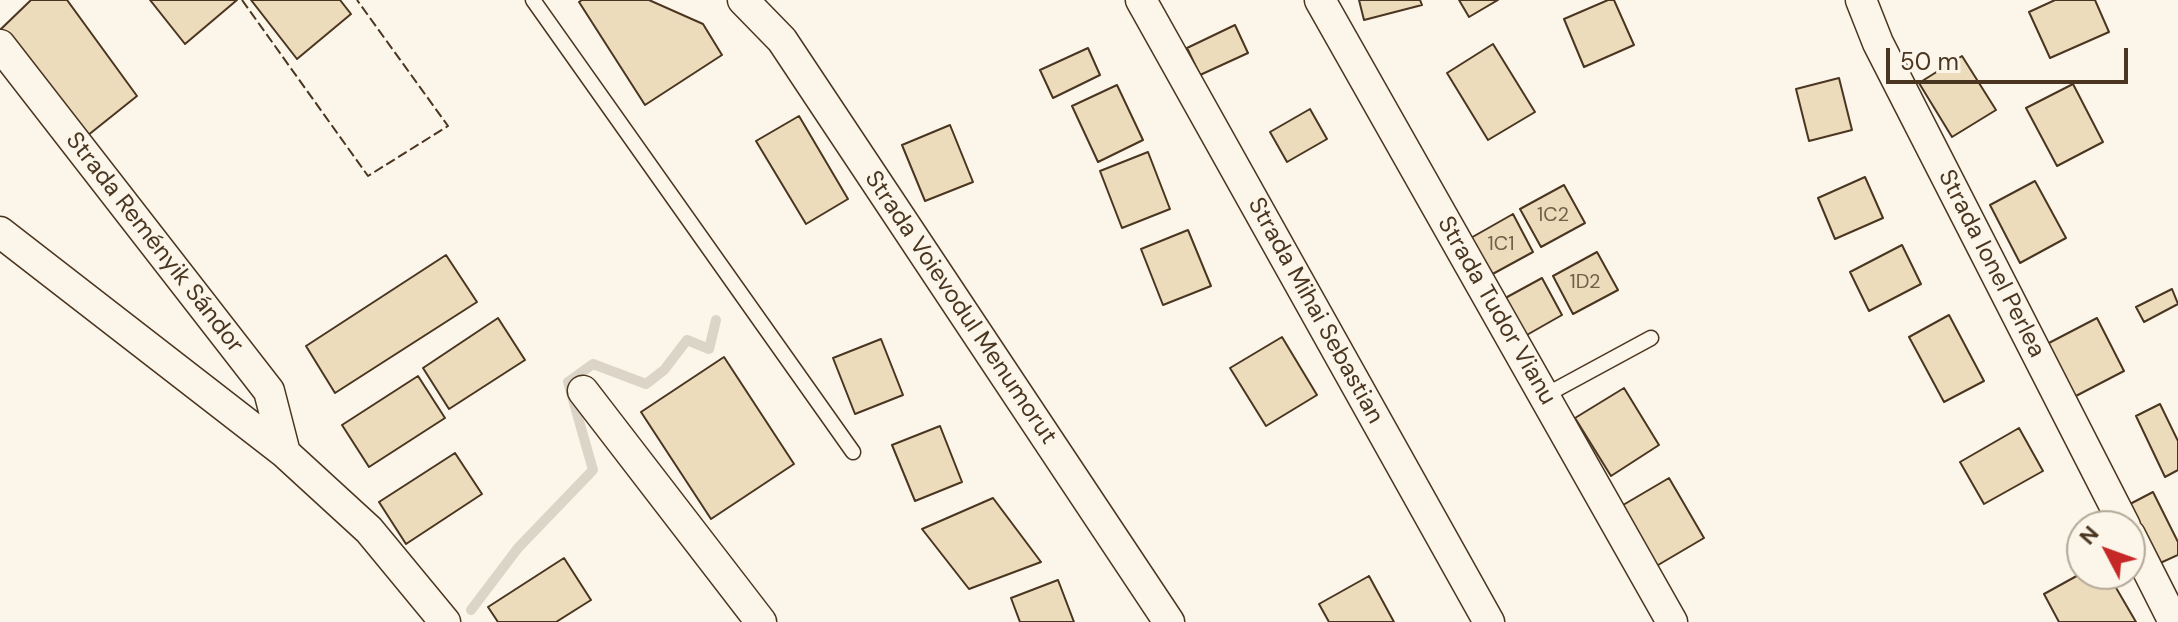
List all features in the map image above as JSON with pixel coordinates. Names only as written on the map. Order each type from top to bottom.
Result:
[{"type":"street","name":"Strada Voievodul Menumorut","points":[[743,0],[782,40],[1169,622]]},
{"type":"street","name":"Strada Mihai Sebastian","points":[[1141,0],[1489,622]]},
{"type":"street","name":"Strada Tudor Vianu","points":[[1320,0],[1672,622]]},
{"type":"street","name":"Strada Ionel Perlea","points":[[1861,0],[1878,43],[2117,510]]},
{"type":"street","name":"Strada Reményik Sándor","points":[[0,45],[269,391],[285,453]]},
{"type":"street","points":[[0,232],[285,453],[369,530],[445,622]]},
{"type":"street","points":[[583,391],[761,622]]},
{"type":"street","points":[[2146,567],[2174,622]]},
{"type":"lane","points":[[533,0],[721,260],[853,452]]},
{"type":"lane","points":[[1544,396],[1651,338]]},
{"type":"building","points":[[31,0],[67,0],[137,96],[82,140],[0,30]]},
{"type":"building","points":[[150,0],[237,0],[185,44]]},
{"type":"building","points":[[251,0],[340,0],[351,14],[297,59]]},
{"type":"building","points":[[649,0],[703,24],[722,55],[645,105],[579,2]]},
{"type":"building","points":[[1359,0],[1420,0],[1422,5],[1364,20]]},
{"type":"building","points":[[1459,0],[1498,0],[1469,17]]},
{"type":"building","points":[[1614,0],[1634,45],[1584,67],[1564,19]]},
{"type":"building","points":[[2055,0],[2095,0],[2109,32],[2050,58],[2029,12]]},
{"type":"building","points":[[1235,25],[1248,53],[1200,75],[1187,48]]},
{"type":"building","points":[[1493,44],[1535,112],[1488,140],[1447,73]]},
{"type":"building","points":[[1088,48],[1100,75],[1053,98],[1040,70]]},
{"type":"building","points":[[1962,56],[1996,110],[1952,137],[1919,83]]},
{"type":"building","points":[[1839,78],[1852,130],[1809,141],[1796,89]]},
{"type":"building","points":[[2073,84],[2103,142],[2057,166],[2026,108]]},
{"type":"building","points":[[1117,85],[1143,140],[1098,162],[1072,106]]},
{"type":"building","points":[[1310,109],[1327,139],[1287,162],[1270,132]]},
{"type":"building","points":[[799,116],[848,199],[806,224],[756,141]]},
{"type":"building","points":[[950,125],[973,182],[925,201],[902,145]]},
{"type":"building","points":[[1148,152],[1170,209],[1122,228],[1100,171]]},
{"type":"building","points":[[1865,177],[1883,218],[1835,239],[1818,198]]},
{"type":"building","points":[[2035,181],[2066,238],[2020,263],[1990,205]]},
{"type":"building","points":[[1564,185],[1585,223],[1541,247],[1520,209]]},
{"type":"building","points":[[1513,214],[1533,252],[1489,276],[1469,239]]},
{"type":"building","points":[[1188,230],[1211,286],[1163,305],[1141,249]]},
{"type":"building","points":[[1902,245],[1921,284],[1869,311],[1850,272]]},
{"type":"building","points":[[1597,252],[1618,290],[1573,314],[1553,276]]},
{"type":"building","points":[[446,255],[477,302],[335,393],[306,346]]},
{"type":"building","points":[[1542,278],[1562,315],[1518,340],[1498,302]]},
{"type":"building","points":[[2172,289],[2178,304],[2144,322],[2136,307]]},
{"type":"building","points":[[1949,315],[1984,381],[1944,402],[1909,337]]},
{"type":"building","points":[[498,318],[525,360],[449,409],[423,368]]},
{"type":"building","points":[[2097,318],[2124,371],[2072,398],[2045,345]]},
{"type":"building","points":[[1282,337],[1317,395],[1266,426],[1230,368]]},
{"type":"building","points":[[881,339],[903,395],[855,414],[833,358]]},
{"type":"building","points":[[724,357],[794,464],[711,519],[641,412]]},
{"type":"building","points":[[418,376],[445,418],[369,467],[342,425]]},
{"type":"building","points":[[1624,388],[1659,445],[1611,476],[1575,418]]},
{"type":"building","points":[[2160,404],[2178,441],[2178,470],[2165,477],[2136,416]]},
{"type":"building","points":[[940,426],[962,482],[915,501],[892,445]]},
{"type":"building","points":[[2019,428],[2043,471],[1984,504],[1960,462]]},
{"type":"building","points":[[455,453],[482,494],[406,544],[379,502]]},
{"type":"building","points":[[1669,478],[1704,538],[1653,568],[1618,508]]},
{"type":"building","points":[[2153,492],[2178,542],[2178,555],[2158,564],[2146,538],[2146,510],[2133,510],[2130,504]]},
{"type":"building","points":[[993,498],[1041,562],[969,589],[922,529]]},
{"type":"building","points":[[564,558],[591,600],[556,622],[498,622],[488,607]]},
{"type":"building","points":[[1369,576],[1394,622],[1329,622],[1319,604]]},
{"type":"building","points":[[1058,580],[1074,622],[1020,622],[1011,598]]},
{"type":"building","points":[[2066,582],[2066,590],[2117,590],[2136,622],[2059,622],[2044,594]]},
{"type":"waterway","points":[[471,610],[518,548],[593,470],[568,382],[593,364],[646,384],[664,370],[687,340],[709,349],[716,320]]},
{"type":"fence","points":[[242,0],[368,176],[448,126],[357,0]]}]
